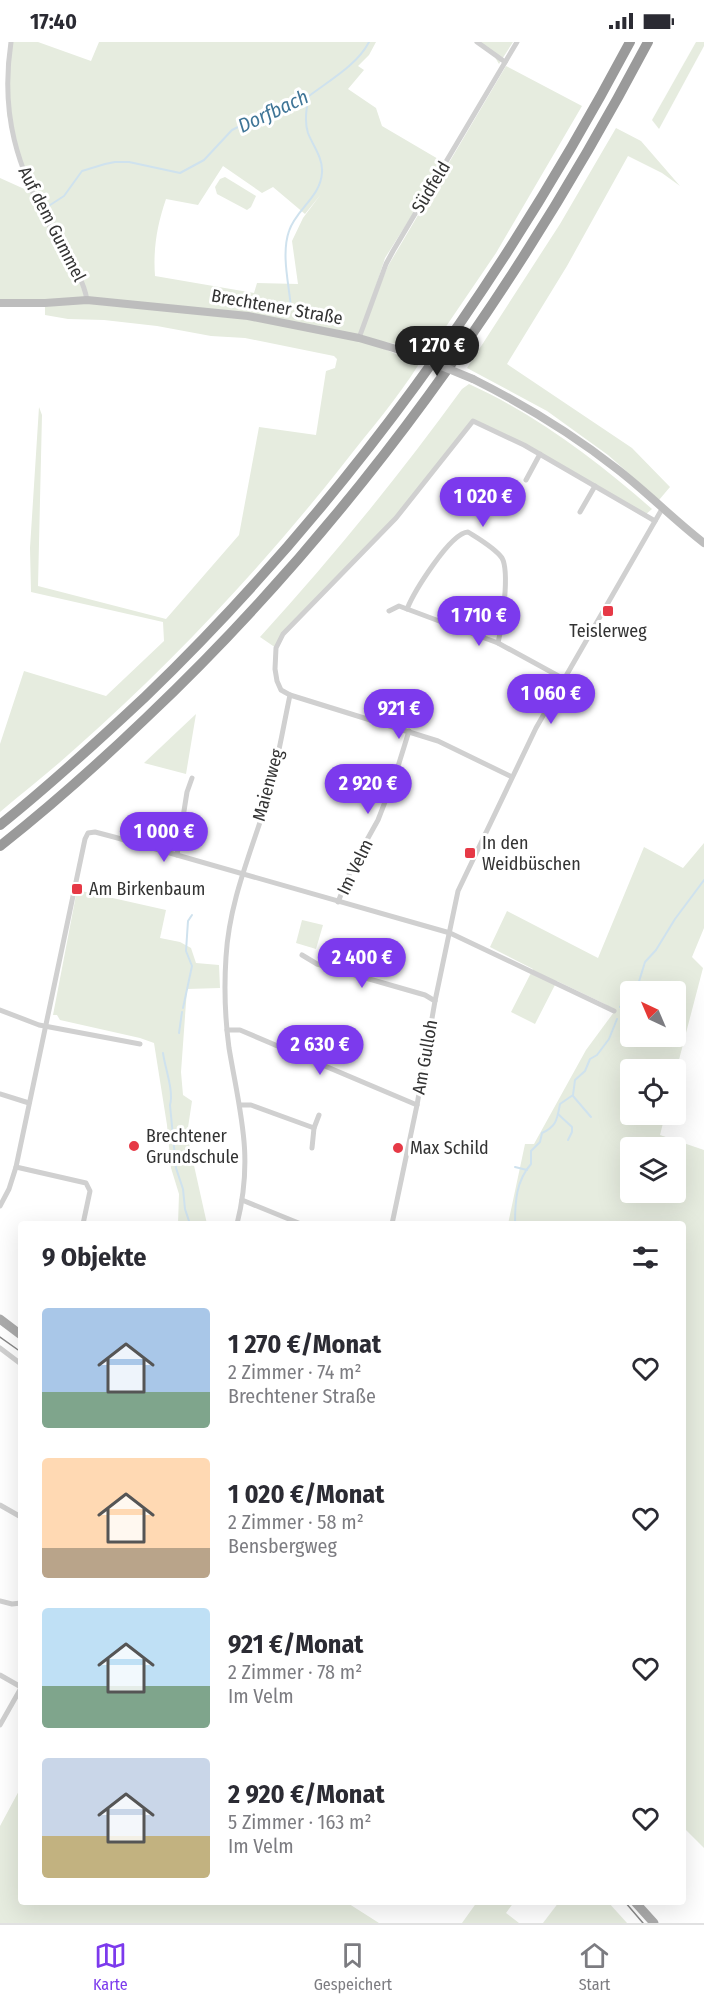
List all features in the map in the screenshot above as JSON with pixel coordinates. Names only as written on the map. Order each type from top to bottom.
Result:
[{"type":"highway","points":[[0,825],[115,725],[178,664],[266,572],[350,474],[435,360],[478,297],[551,182],[630,42]]},
{"type":"highway","points":[[0,846],[75,782],[181,685],[236,628],[340,512],[434,391],[511,276],[588,150],[648,42]]},
{"type":"main road","points":[[0,1319],[18,1333]]},
{"type":"main road","points":[[638,1905],[654,1923]]},
{"type":"street","name":"Auf dem Gummel","points":[[10,42],[6,85],[13,141],[33,192],[50,228],[82,283],[87,300]]},
{"type":"street","points":[[477,42],[505,62]]},
{"type":"street","name":"Südfeld","points":[[359,338],[386,264],[517,42]]},
{"type":"street","name":"Brechtener Straße","points":[[0,303],[87,300],[248,316],[359,338],[410,353],[473,379],[521,403],[575,437],[619,470],[704,543]]},
{"type":"street","points":[[512,777],[438,741],[290,696],[281,690],[275,669],[276,648],[283,634],[396,518],[473,421],[540,454],[655,521]]},
{"type":"street","points":[[526,480],[540,454]]},
{"type":"street","points":[[580,512],[595,486]]},
{"type":"street","name":"Am Gulloh","points":[[393,1221],[458,891],[536,728],[662,509]]},
{"type":"street","points":[[407,609],[423,578],[457,536],[468,532],[501,558],[505,569],[503,621],[498,643]]},
{"type":"street","points":[[389,611],[399,606],[498,643],[564,679]]},
{"type":"street","name":"Maienweg","points":[[238,1221],[242,1200],[245,1148],[227,1030],[225,980],[228,931],[241,874],[265,807],[290,696]]},
{"type":"street","name":"Im Velm","points":[[338,902],[353,865],[378,820],[410,731]]},
{"type":"street","points":[[177,855],[187,792],[192,778]]},
{"type":"street","points":[[0,1206],[9,1189],[16,1167],[78,868],[88,833],[95,832],[450,933],[615,1011]]},
{"type":"street","points":[[302,955],[317,964],[425,995],[435,1001]]},
{"type":"street","points":[[0,1010],[45,1026],[141,1044]]},
{"type":"street","points":[[227,1030],[240,1030],[417,1105]]},
{"type":"street","points":[[0,1094],[29,1103]]},
{"type":"street","points":[[240,1104],[251,1104],[314,1128]]},
{"type":"street","points":[[312,1148],[314,1128],[319,1115]]},
{"type":"street","points":[[16,1167],[86,1183],[90,1191],[84,1221]]},
{"type":"street","points":[[242,1200],[294,1221]]},
{"type":"street","points":[[0,1348],[18,1362]]},
{"type":"street","points":[[0,1505],[18,1515]]},
{"type":"street","points":[[0,1601],[18,1603]]},
{"type":"street","points":[[0,1675],[18,1685]]},
{"type":"street","points":[[0,1725],[18,1692]]},
{"type":"shaded area","points":[[12,42],[38,42],[91,61],[99,42],[376,42],[369,55],[358,66],[364,70],[348,89],[376,108],[382,126],[445,163],[385,258],[363,326],[388,266],[506,66],[582,106],[496,253],[428,353],[405,345],[361,339],[419,364],[393,402],[283,538],[217,611],[148,681],[68,755],[0,812],[0,744],[24,671],[106,696],[164,641],[163,622],[31,592],[30,548],[39,407],[42,415],[38,586],[166,619],[239,535],[259,427],[316,435],[326,371],[335,368],[337,359],[334,356],[245,338],[211,336],[157,326],[45,315],[45,303],[0,302],[0,178],[31,192],[7,115]],"holes":[[[223,166],[262,193],[273,187],[305,214],[321,194],[303,218],[292,241],[298,284],[257,283],[254,293],[155,276],[156,237],[166,199],[198,205]]]},
{"type":"shaded area","points":[[474,42],[513,42],[499,64],[493,54]]},
{"type":"shaded area","points":[[696,42],[704,42],[704,46],[659,129],[652,120]]},
{"type":"shaded area","points":[[616,128],[641,141],[680,186],[662,173],[628,156],[567,266],[507,364],[632,448],[670,487],[659,500],[608,455],[547,411],[467,368],[560,224]]},
{"type":"shaded area","points":[[225,177],[256,196],[251,207],[247,210],[217,194],[215,187],[220,179]]},
{"type":"shaded area","points":[[469,384],[542,424],[609,473],[652,509],[645,515],[524,445],[473,421],[396,518],[290,626],[276,648],[260,637],[364,516],[462,389]]},
{"type":"shaded area","points":[[196,714],[186,774],[144,763]]},
{"type":"shaded area","points":[[704,843],[704,928],[692,957],[703,968],[686,1033],[686,981],[620,981],[620,1047],[682,1047],[679,1059],[620,1059],[620,1125],[662,1125],[660,1135],[666,1137],[620,1137],[620,1203],[686,1203],[686,1144],[704,1150],[704,1848],[686,1830],[686,1221],[509,1221],[525,1144],[534,1144],[586,1050],[614,1012],[605,1004],[557,981],[535,1024],[511,1012],[533,969],[490,947],[507,911],[598,958],[644,847],[683,868]]},
{"type":"shaded area","points":[[77,890],[166,910],[160,938],[180,942],[191,948],[196,963],[219,965],[220,988],[187,989],[181,1072],[183,1095],[192,1101],[187,1134],[206,1221],[178,1221],[179,1194],[171,1168],[167,1125],[154,1043],[60,1020],[57,1015],[53,1015]]},
{"type":"shaded area","points":[[302,920],[323,925],[316,949],[296,943]]},
{"type":"shaded area","points":[[18,1793],[18,1905],[351,1905],[379,1923],[0,1923],[0,1826]]},
{"type":"shaded area","points":[[475,1905],[512,1905],[506,1913],[519,1923],[462,1923]]},
{"type":"shaded area","points":[[557,1905],[611,1905],[627,1923],[543,1923]]},
{"type":"waterway","name":"Dorfbach","points":[[47,207],[64,196],[82,171],[105,164],[129,162],[180,173],[204,160],[232,130],[280,106],[303,101],[358,58],[369,42]]},
{"type":"waterway","points":[[291,308],[286,259],[289,231],[292,223],[317,189],[322,172],[319,157],[307,128],[306,115],[309,97]]},
{"type":"waterway","points":[[639,981],[645,962],[656,950],[675,919],[704,880]]},
{"type":"waterway","points":[[183,1008],[192,966],[186,951],[188,921],[192,915]]},
{"type":"waterway","points":[[179,1033],[182,1012]]},
{"type":"waterway","points":[[515,1221],[517,1192],[522,1177],[531,1164],[531,1151],[540,1142],[542,1133],[556,1122],[560,1104],[573,1095],[575,1080],[585,1071],[590,1059],[597,1055],[609,1039],[617,1019]]},
{"type":"waterway","points":[[163,1053],[171,1093],[176,1168],[189,1221]]},
{"type":"waterway","points":[[573,1096],[591,1117]]},
{"type":"waterway","points":[[558,1114],[572,1127],[568,1140]]},
{"type":"waterway","points":[[515,1167],[527,1170]]},
{"type":"tram line","points":[[0,1337],[18,1350]]},
{"type":"tram line","points":[[628,1905],[643,1923]]},
{"type":"place","name":"Teislerweg","points":[[608,611]]},
{"type":"place","name":"In den Weidbüschen","points":[[470,853]]},
{"type":"place","name":"Am Birkenbaum","points":[[77,889]]},
{"type":"place","name":"Brechtener Grundschule","points":[[134,1146]]},
{"type":"place","name":"Max Schild","points":[[398,1148]]}]
